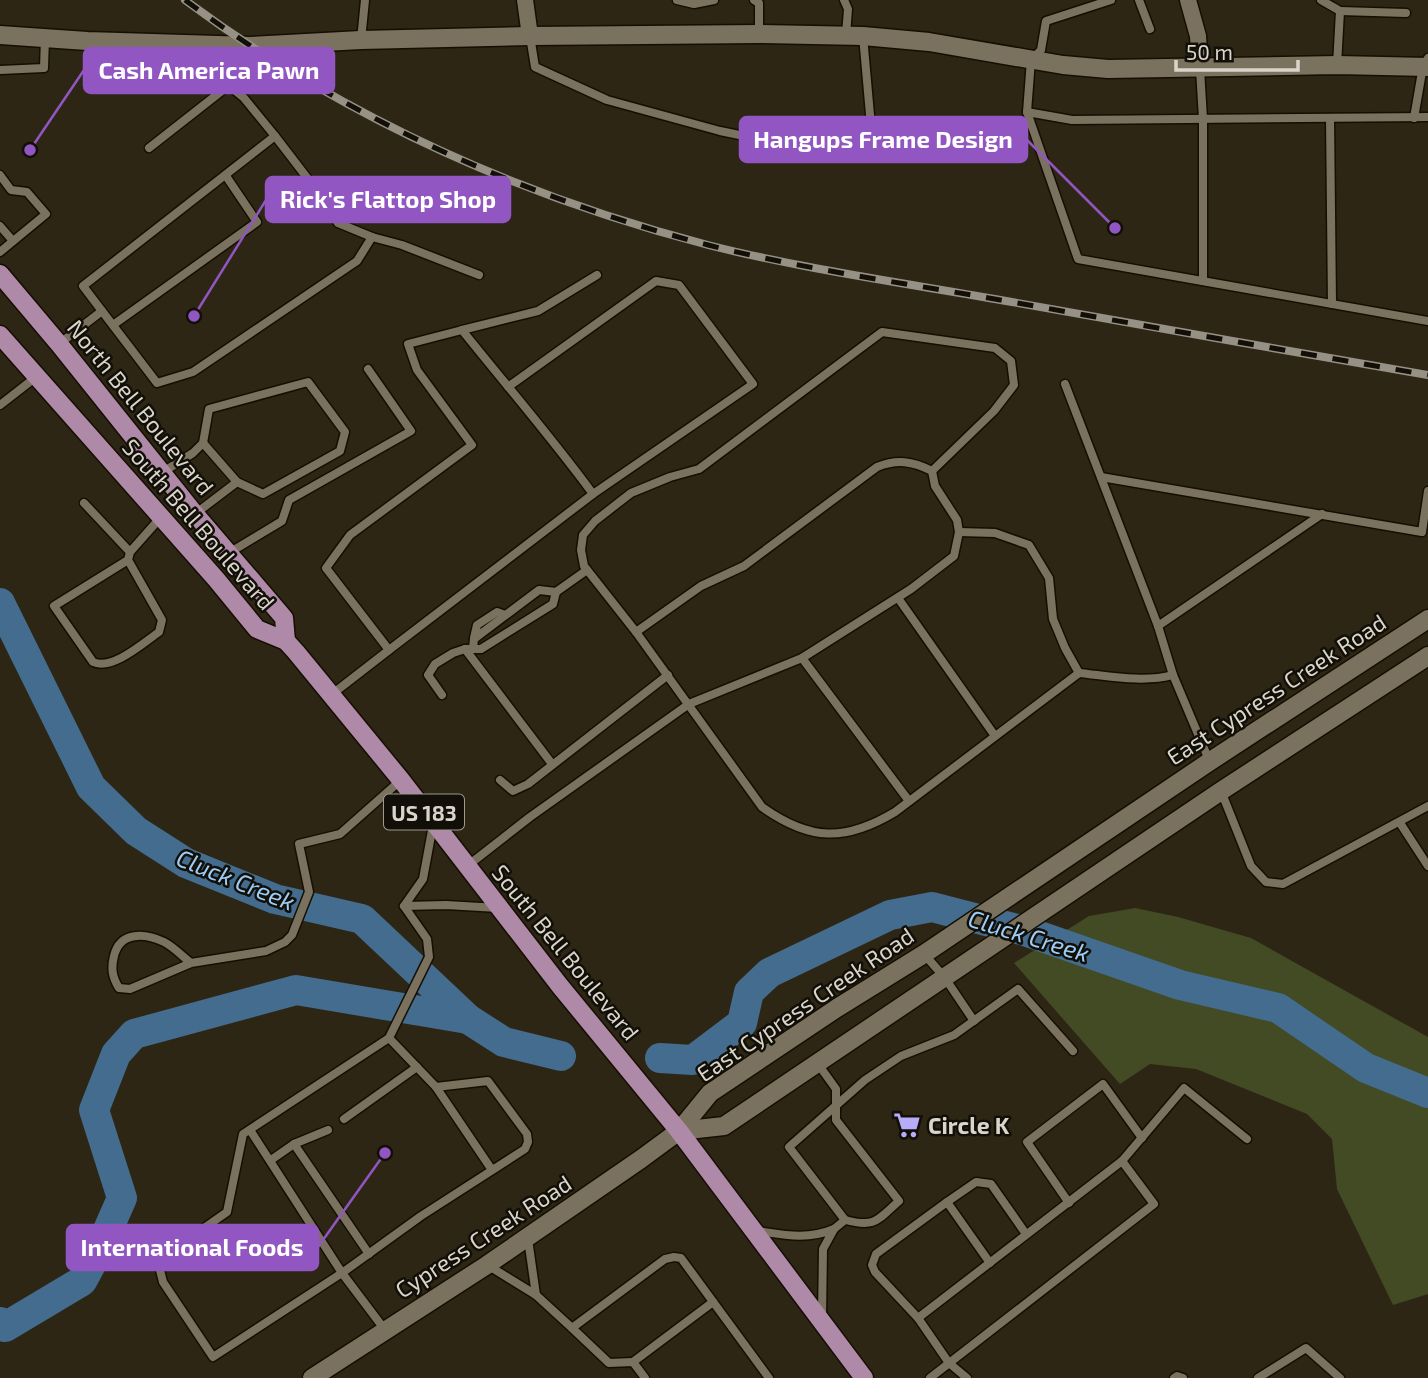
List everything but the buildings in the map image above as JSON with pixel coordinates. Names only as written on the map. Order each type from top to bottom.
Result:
[{"type":"main road","points":[[0,34],[250,46],[530,36],[855,36],[929,42],[1031,60],[1108,69],[1426,64]]},
{"type":"main road","name":"North Bell Boulevard","points":[[0,274],[195,514],[284,618],[286,640]]},
{"type":"main road","name":"South Bell Boulevard","points":[[0,335],[257,629],[286,640],[401,780],[466,867],[679,1132]]},
{"type":"main road","name":"East Cypress Creek Road","points":[[679,1132],[710,1093],[1002,903],[1209,762],[1428,619]]},
{"type":"main road","points":[[679,1132],[724,1126],[1428,656]]},
{"type":"main road","points":[[1209,762],[1221,792]]},
{"type":"main road","name":"US 183","points":[[679,1132],[864,1378]]},
{"type":"main road","name":"Cypress Creek Road","points":[[312,1378],[487,1265],[679,1132]]},
{"type":"street","points":[[526,0],[530,36]]},
{"type":"street","points":[[1188,0],[1198,36],[1200,69]]},
{"type":"lane","points":[[362,40],[365,0]]},
{"type":"lane","points":[[677,0],[694,4],[714,0]]},
{"type":"lane","points":[[530,36],[535,67],[607,100],[720,131],[799,148],[865,152],[872,126],[855,36],[844,0]]},
{"type":"lane","points":[[1111,0],[1046,21],[1041,50],[1031,60],[1027,111],[1078,259],[1428,321]]},
{"type":"lane","points":[[1139,0],[1150,29]]},
{"type":"lane","points":[[1321,0],[1340,10],[1406,13]]},
{"type":"lane","points":[[758,1],[759,34]]},
{"type":"lane","points":[[1337,65],[1340,10]]},
{"type":"lane","points":[[0,70],[44,68],[45,38]]},
{"type":"lane","points":[[193,44],[193,56],[244,98],[318,192],[338,223],[479,275]]},
{"type":"lane","points":[[1414,118],[1426,64]]},
{"type":"lane","points":[[1200,69],[1203,119],[1203,281]]},
{"type":"lane","points":[[149,148],[228,86]]},
{"type":"lane","points":[[1027,111],[1072,120],[1428,117]]},
{"type":"lane","points":[[1329,118],[1332,304]]},
{"type":"lane","points":[[275,136],[83,286],[157,383],[193,372],[356,261],[372,237]]},
{"type":"lane","points":[[0,175],[11,190],[27,192],[46,214],[0,252]]},
{"type":"lane","points":[[113,325],[257,222],[226,176]]},
{"type":"lane","points":[[0,226],[13,241]]},
{"type":"lane","points":[[390,650],[326,568],[350,535],[472,445],[416,370],[408,344],[538,311],[597,275]]},
{"type":"lane","points":[[331,695],[593,494],[753,384],[679,285],[656,281],[508,387]]},
{"type":"lane","points":[[59,344],[102,311]]},
{"type":"lane","points":[[462,330],[559,448],[593,494]]},
{"type":"lane","points":[[932,471],[994,411],[1014,385],[1011,360],[995,348],[882,332],[699,470],[631,492],[583,535],[581,550],[584,566],[668,675],[762,807],[801,829],[833,835],[866,828],[895,812],[1079,673],[1131,678],[1161,678],[1173,675]]},
{"type":"lane","points":[[229,553],[282,521],[289,500],[411,431],[368,369]]},
{"type":"lane","points":[[0,405],[36,377]]},
{"type":"lane","points":[[163,472],[204,443],[209,409],[308,382],[345,432],[340,451],[263,494],[237,482],[204,443]]},
{"type":"lane","points":[[1065,384],[1158,626],[1173,675],[1209,762]]},
{"type":"lane","points":[[636,632],[702,586],[744,566],[877,467],[889,462],[903,461],[916,463],[932,471]]},
{"type":"lane","points":[[466,867],[530,817],[689,704],[802,658],[898,598],[954,556],[959,532],[957,520],[935,486],[932,471]]},
{"type":"lane","points":[[1101,477],[1422,532],[1428,491]]},
{"type":"lane","points":[[195,514],[237,482]]},
{"type":"lane","points":[[85,503],[129,556],[162,620],[159,632],[105,665],[93,662],[54,606],[129,556],[161,517]]},
{"type":"lane","points":[[1158,626],[1322,514]]},
{"type":"lane","points":[[959,532],[995,533],[1030,545],[1049,578],[1053,619],[1079,673]]},
{"type":"lane","points":[[470,646],[481,649],[553,604],[556,592],[587,570]]},
{"type":"lane","points":[[442,695],[428,675],[435,664],[470,646],[539,590],[556,592]]},
{"type":"lane","points":[[898,598],[995,736]]},
{"type":"lane","points":[[470,646],[552,764]]},
{"type":"lane","points":[[802,658],[909,801]]},
{"type":"lane","points":[[500,780],[513,791],[528,784],[668,675]]},
{"type":"lane","points":[[191,963],[166,943],[136,935],[122,940],[116,950],[112,967],[114,981],[119,988],[130,989],[191,963],[266,951],[292,935],[309,892],[299,844],[340,834],[401,780]]},
{"type":"lane","points":[[1221,792],[1251,866],[1266,883],[1283,884],[1428,806]]},
{"type":"lane","points":[[1400,823],[1428,866]]},
{"type":"lane","points":[[404,906],[423,879],[433,825]]},
{"type":"lane","points":[[404,906],[499,908]]},
{"type":"lane","points":[[404,906],[427,939],[429,957],[389,1038],[243,1135],[227,1212],[164,1256],[160,1270],[163,1282],[213,1357],[525,1149],[527,1134],[488,1082],[436,1087]]},
{"type":"lane","points":[[924,954],[945,978],[974,1021]]},
{"type":"lane","points":[[818,1063],[836,1089],[837,1103],[836,1120],[899,1201],[876,1221],[865,1225],[845,1220],[789,1147],[837,1103],[901,1056],[954,1035],[1017,989],[1073,1051]]},
{"type":"lane","points":[[389,1038],[436,1087],[492,1170]]},
{"type":"lane","points":[[344,1119],[417,1067]]},
{"type":"lane","points":[[1069,1203],[1027,1142],[1103,1084],[1142,1138]]},
{"type":"lane","points":[[918,1318],[1122,1161],[1184,1088],[1247,1139]]},
{"type":"lane","points":[[250,1130],[342,1273],[384,1330]]},
{"type":"lane","points":[[271,1160],[294,1144],[328,1130]]},
{"type":"lane","points":[[294,1144],[369,1254]]},
{"type":"lane","points":[[930,1378],[1154,1204],[1122,1161]]},
{"type":"lane","points":[[967,1378],[949,1363],[918,1318],[875,1272],[873,1258],[976,1182],[991,1184],[1026,1234]]},
{"type":"lane","points":[[947,1202],[990,1263]]},
{"type":"lane","points":[[822,1321],[823,1249],[834,1230],[845,1220]]},
{"type":"lane","points":[[753,1231],[797,1237],[816,1236],[834,1230]]},
{"type":"lane","points":[[527,1238],[536,1295]]},
{"type":"lane","points":[[572,1328],[665,1259],[681,1258],[769,1378]]},
{"type":"lane","points":[[487,1265],[536,1295],[609,1363],[633,1362],[647,1346],[686,1317],[713,1302]]},
{"type":"lane","points":[[649,1270],[657,1280]]},
{"type":"lane","points":[[630,1284],[637,1294]]},
{"type":"lane","points":[[610,1299],[617,1309]]},
{"type":"lane","points":[[1259,1378],[1306,1348],[1340,1378]]},
{"type":"lane","points":[[633,1362],[645,1378]]},
{"type":"lane","points":[[1174,1378],[1182,1378]]},
{"type":"green space","points":[[1135,908],[1251,938],[1428,1037],[1428,1294],[1393,1305],[1337,1189],[1332,1139],[1307,1114],[1196,1069],[1150,1064],[1120,1084],[1014,963],[1089,916]]},
{"type":"waterway","name":"Cluck Creek","points":[[0,603],[91,787],[136,831],[186,863],[275,899],[362,919],[468,1019],[504,1042],[561,1056]]},
{"type":"waterway","name":"Cluck Creek","points":[[660,1058],[693,1060],[742,1023],[749,992],[769,973],[890,915],[932,907],[1025,931],[1180,985],[1278,1008],[1366,1068],[1428,1093]]},
{"type":"waterway","points":[[0,1322],[5,1327],[82,1281],[100,1248],[122,1198],[94,1110],[116,1054],[134,1034],[296,990],[468,1019]]},
{"type":"railway","points":[[185,0],[245,42],[369,116],[501,177],[638,225],[745,254],[821,269],[1428,375]]},
{"type":"place","name":"Cash America Pawn","points":[[30,150]]},
{"type":"place","name":"Hangups Frame Design","points":[[1115,228]]},
{"type":"place","name":"Rick's Flattop Shop","points":[[194,316]]},
{"type":"place","name":"Circle K","points":[[907,1125]]},
{"type":"place","name":"International Foods","points":[[385,1153]]}]
